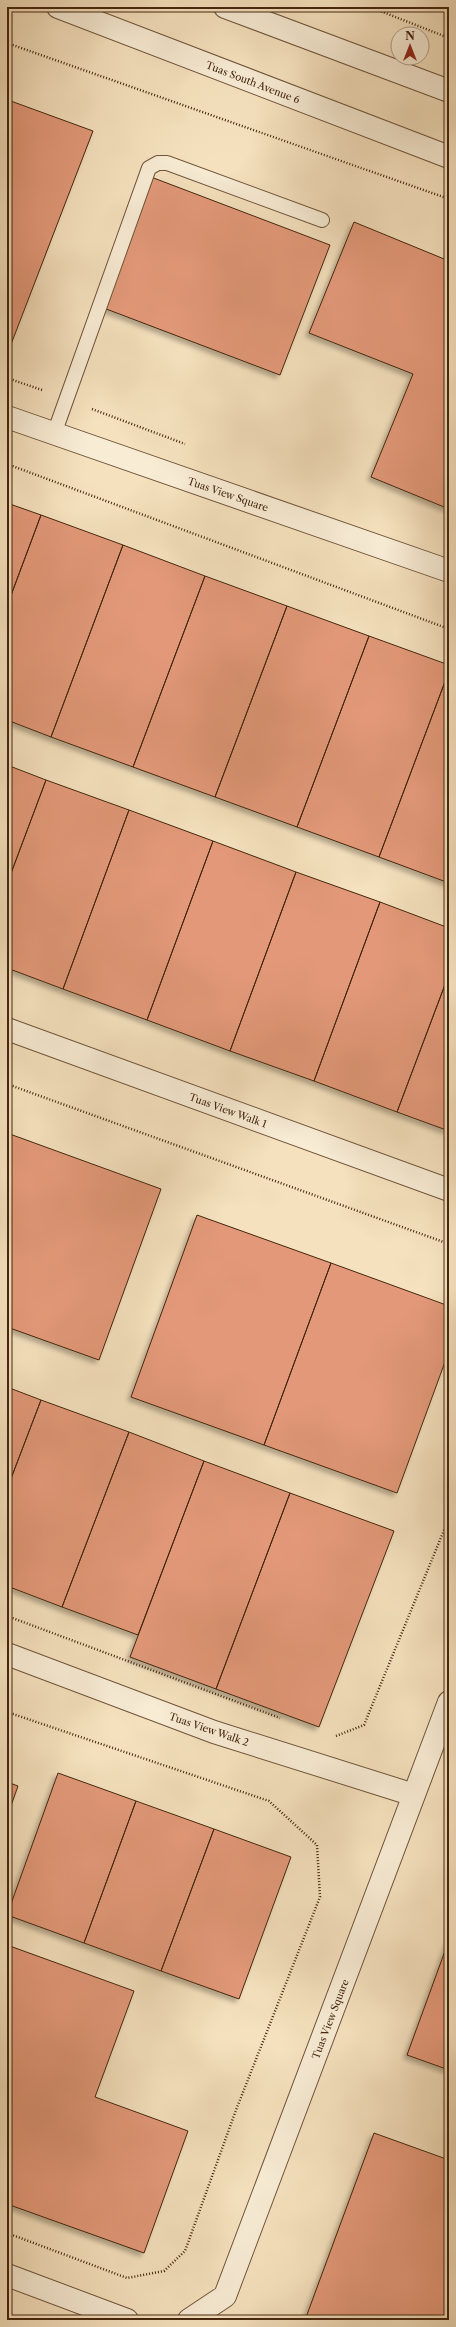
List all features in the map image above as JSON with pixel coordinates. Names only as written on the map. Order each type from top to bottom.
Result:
[{"type":"street","name":"Tuas South Avenue 6","points":[[58,7],[449,157]]},
{"type":"street","points":[[225,7],[449,91]]},
{"type":"street","name":"Tuas View Square","points":[[7,417],[449,572]]},
{"type":"street","name":"Tuas View Walk 1","points":[[7,1029],[449,1190]]},
{"type":"street","name":"Tuas View Walk 2","points":[[7,1654],[214,1732],[414,1795]]},
{"type":"street","name":"Tuas View Square","points":[[189,2320],[225,2296],[449,1705]]},
{"type":"street","points":[[7,2275],[127,2320]]},
{"type":"lane","points":[[54,434],[149,168],[158,163],[168,163],[322,220]]},
{"type":"path","points":[[370,7],[449,38]]},
{"type":"path","points":[[7,43],[449,199]]},
{"type":"path","points":[[7,464],[449,630]]},
{"type":"path","points":[[7,1084],[449,1244]]},
{"type":"path","points":[[331,1735],[338,1737],[364,1725],[449,1518]]},
{"type":"path","points":[[7,1616],[284,1720]]},
{"type":"path","points":[[7,1712],[270,1801],[317,1845],[320,1897],[236,2110],[185,2251],[164,2271],[127,2278],[7,2233]]},
{"type":"building","points":[[8,100],[93,131],[10,347],[7,346]]},
{"type":"building","points":[[151,177],[330,245],[280,375],[101,307]]},
{"type":"building","points":[[354,222],[449,261],[449,509],[371,477],[413,374],[309,333]]},
{"type":"building","points":[[7,503],[41,515],[7,606]]},
{"type":"building","points":[[41,515],[123,545],[51,737],[7,720],[7,606]]},
{"type":"building","points":[[123,545],[205,576],[133,767],[51,737]]},
{"type":"building","points":[[205,576],[287,606],[215,797],[133,767]]},
{"type":"building","points":[[287,606],[369,636],[297,827],[215,797]]},
{"type":"building","points":[[369,636],[449,665],[449,671],[379,857],[297,827]]},
{"type":"building","points":[[449,671],[449,883],[379,857]]},
{"type":"building","points":[[7,765],[46,780],[7,884]]},
{"type":"building","points":[[46,780],[129,810],[63,989],[7,968],[7,884]]},
{"type":"building","points":[[129,810],[213,841],[147,1020],[63,989]]},
{"type":"building","points":[[213,841],[296,872],[230,1051],[147,1020]]},
{"type":"building","points":[[296,872],[380,902],[314,1081],[230,1051]]},
{"type":"building","points":[[380,902],[449,928],[449,974],[397,1112],[314,1081]]},
{"type":"building","points":[[449,974],[449,1131],[397,1112]]},
{"type":"building","points":[[7,1133],[161,1189],[99,1360],[7,1327]]},
{"type":"building","points":[[197,1215],[331,1263],[264,1445],[131,1397]]},
{"type":"building","points":[[331,1263],[449,1306],[449,1351],[397,1493],[264,1445]]},
{"type":"building","points":[[7,1387],[41,1400],[7,1489]]},
{"type":"building","points":[[41,1400],[129,1432],[62,1607],[7,1586],[7,1489]]},
{"type":"building","points":[[129,1432],[204,1461],[138,1635],[62,1607]]},
{"type":"building","points":[[204,1461],[290,1493],[216,1689],[130,1657]]},
{"type":"building","points":[[290,1493],[394,1531],[319,1727],[216,1689]]},
{"type":"building","points":[[58,1773],[136,1801],[84,1943],[7,1915]]},
{"type":"building","points":[[7,1782],[18,1786],[7,1817]]},
{"type":"building","points":[[136,1801],[214,1829],[161,1971],[84,1943]]},
{"type":"building","points":[[214,1829],[291,1857],[239,1999],[161,1971]]},
{"type":"building","points":[[449,1940],[449,2070],[407,2055]]},
{"type":"building","points":[[7,1945],[134,1991],[95,2097],[188,2131],[144,2253],[7,2204]]},
{"type":"building","points":[[374,2133],[449,2160],[449,2320],[305,2320]]}]
